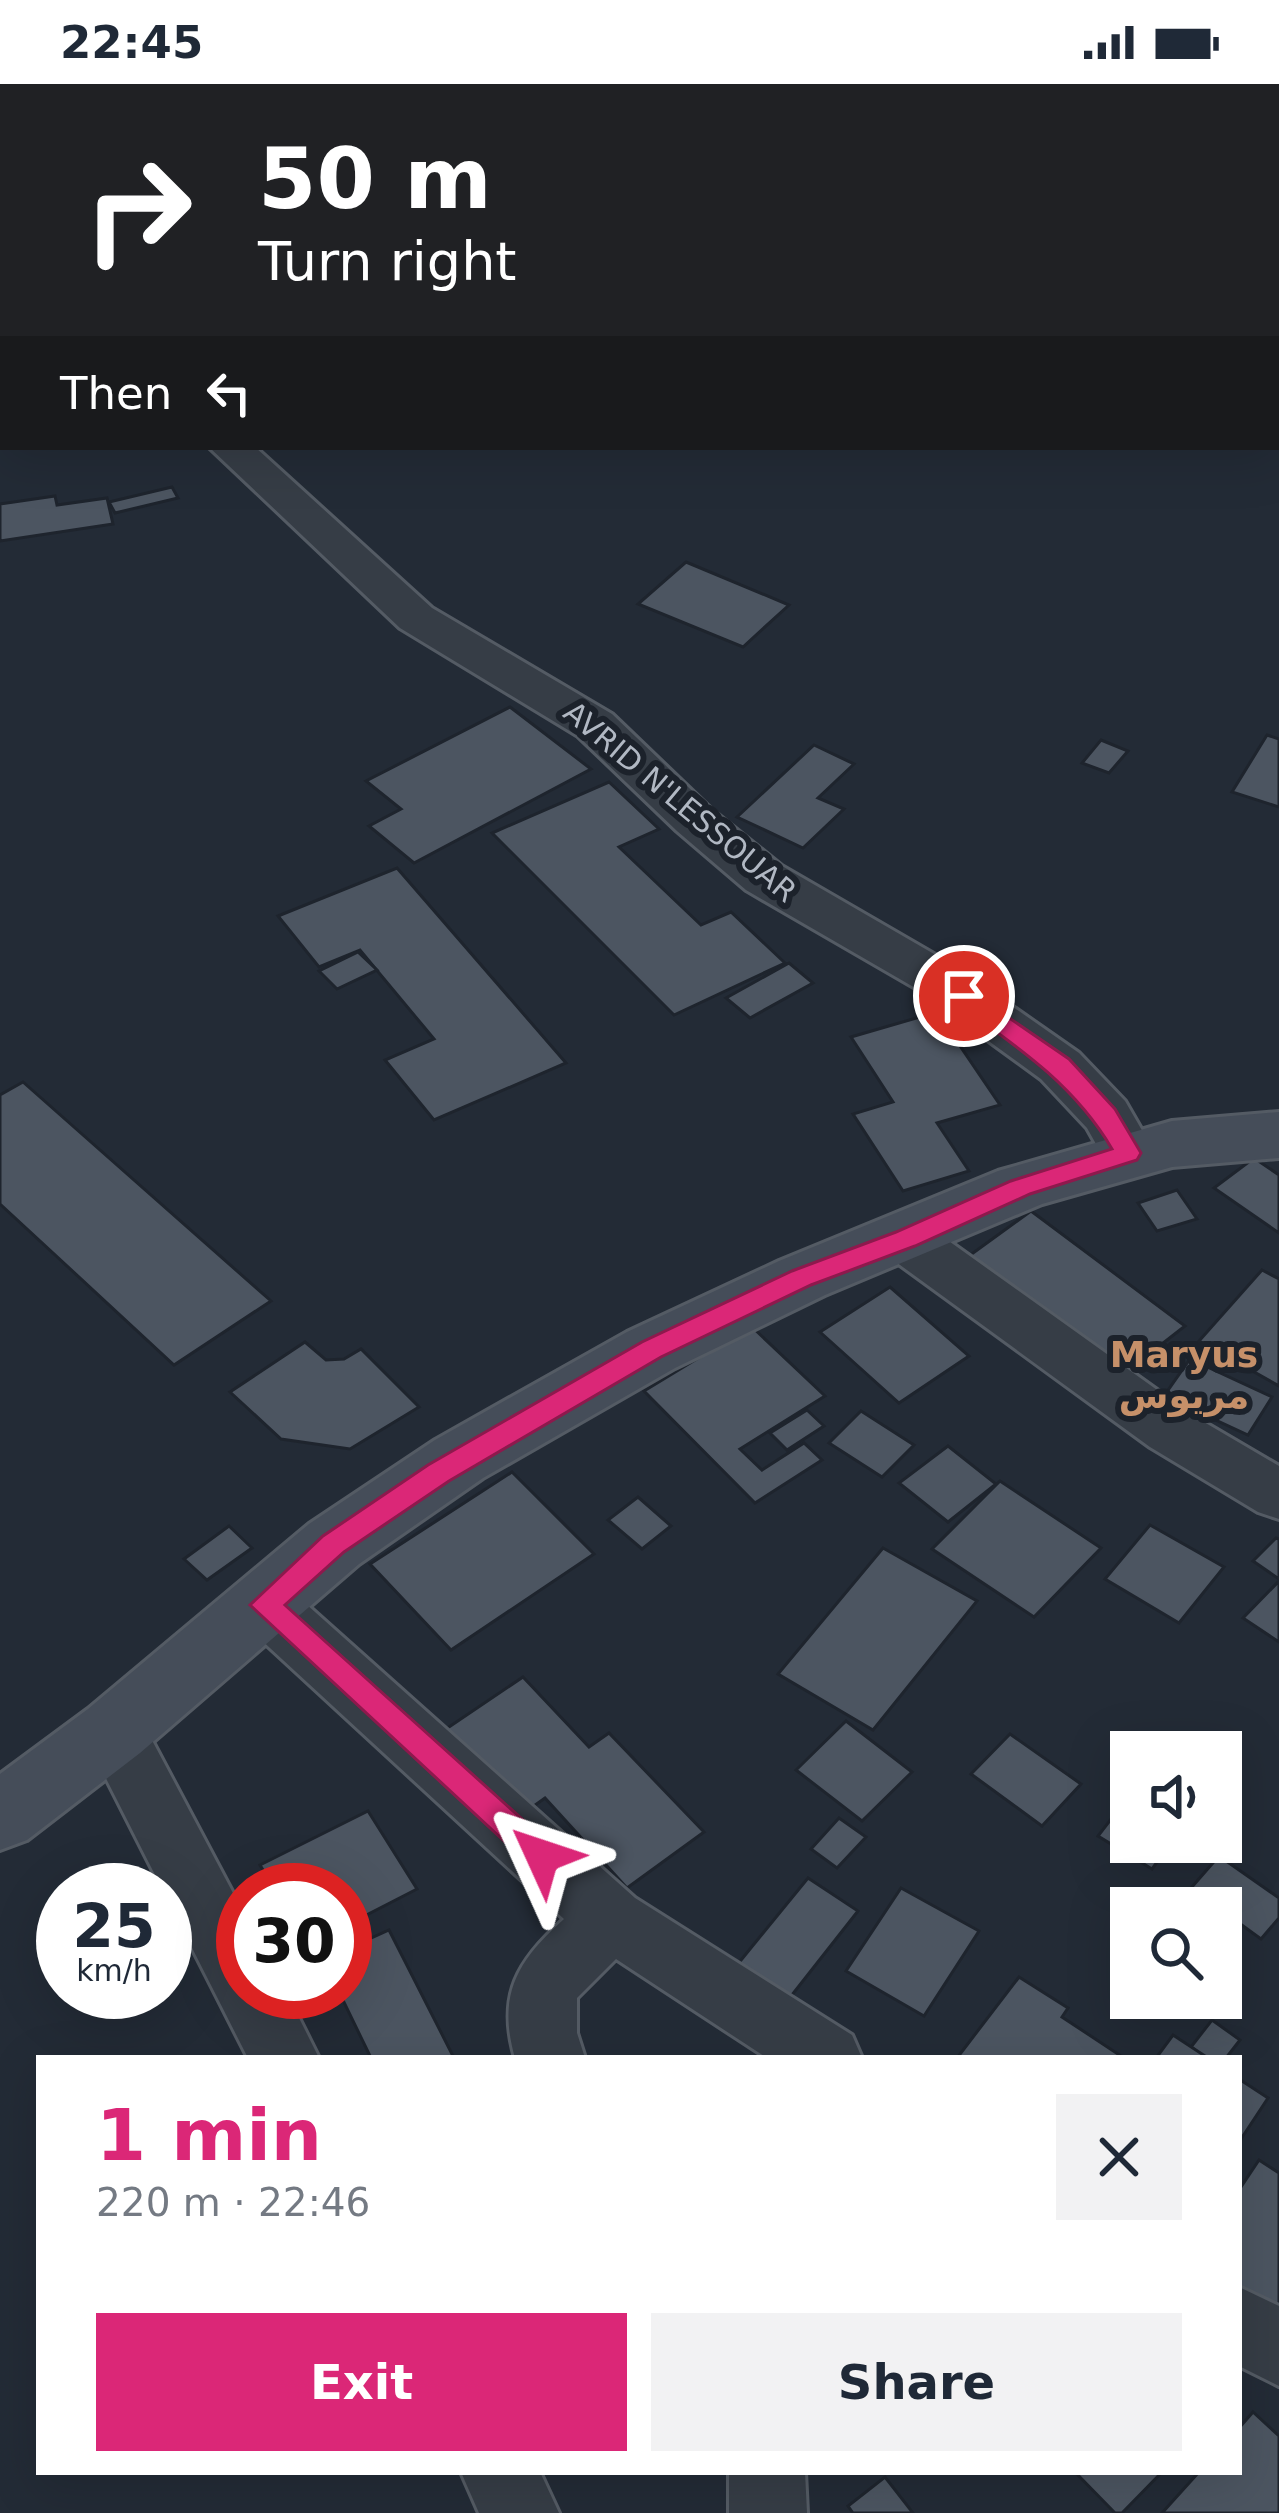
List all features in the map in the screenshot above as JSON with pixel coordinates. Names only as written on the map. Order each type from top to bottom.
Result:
[{"type":"main road","points":[[0,1816],[114,1731],[334,1544],[567,1395],[749,1301],[1021,1187],[1128,1153],[1279,1135]]},
{"type":"street","name":"AVRID N'LESSOUAR","points":[[233,450],[416,618],[596,725],[694,820],[764,878],[935,976],[1060,1066],[1106,1115],[1128,1153]]},
{"type":"street","points":[[905,1239],[1171,1431],[1279,1495]]},
{"type":"street","points":[[265,1605],[611,1919],[822,2055]]},
{"type":"street","points":[[114,1731],[216,1926]]},
{"type":"street","points":[[549,2055],[537,2011],[542,1992],[611,1919]]},
{"type":"street","points":[[264,2019],[282,2055]]},
{"type":"street","points":[[1242,2325],[1279,2349]]},
{"type":"street","points":[[501,2475],[520,2513]]},
{"type":"street","points":[[767,2475],[768,2513]]},
{"type":"building","points":[[172,487],[178,498],[115,513],[109,502]]},
{"type":"building","points":[[55,496],[57,505],[107,498],[113,524],[0,541],[0,504]]},
{"type":"building","points":[[686,562],[789,605],[743,647],[638,604]]},
{"type":"building","points":[[510,707],[591,769],[414,863],[369,826],[401,809],[366,781]]},
{"type":"building","points":[[1267,735],[1279,739],[1279,807],[1232,792]]},
{"type":"building","points":[[1101,740],[1128,751],[1109,773],[1082,763]]},
{"type":"building","points":[[814,745],[854,764],[818,798],[844,809],[803,848],[737,817]]},
{"type":"building","points":[[609,782],[659,829],[619,847],[701,925],[731,912],[785,963],[674,1015],[492,833]]},
{"type":"building","points":[[397,868],[566,1063],[434,1120],[385,1060],[434,1039],[360,950],[319,967],[278,916]]},
{"type":"building","points":[[358,952],[377,970],[337,989],[319,971]]},
{"type":"building","points":[[789,963],[813,983],[750,1018],[726,998]]},
{"type":"building","points":[[937,1012],[1000,1105],[937,1123],[969,1171],[903,1191],[853,1114],[893,1102],[851,1037]]},
{"type":"building","points":[[23,1082],[271,1301],[174,1365],[0,1204],[0,1095]]},
{"type":"building","points":[[1254,1158],[1279,1175],[1279,1233],[1214,1188]]},
{"type":"building","points":[[1177,1190],[1197,1219],[1157,1231],[1138,1203]]},
{"type":"building","points":[[1031,1211],[1185,1326],[1117,1379],[962,1261]]},
{"type":"building","points":[[1262,1270],[1279,1279],[1279,1386],[1199,1341]]},
{"type":"building","points":[[890,1287],[969,1356],[899,1403],[820,1332]]},
{"type":"building","points":[[751,1326],[825,1396],[740,1449],[762,1470],[804,1443],[822,1460],[755,1503],[644,1391]]},
{"type":"building","points":[[305,1342],[326,1360],[344,1359],[361,1349],[419,1407],[350,1449],[281,1439],[230,1392]]},
{"type":"building","points":[[1190,1359],[1272,1397],[1248,1435],[1164,1396]]},
{"type":"building","points":[[807,1410],[824,1426],[787,1450],[770,1433]]},
{"type":"building","points":[[861,1411],[914,1445],[882,1477],[829,1443]]},
{"type":"building","points":[[948,1446],[996,1484],[948,1522],[899,1483]]},
{"type":"building","points":[[512,1472],[594,1554],[451,1650],[370,1564]]},
{"type":"building","points":[[1000,1481],[1101,1548],[1034,1617],[932,1549]]},
{"type":"building","points":[[638,1497],[671,1526],[642,1549],[608,1520]]},
{"type":"building","points":[[1150,1525],[1224,1567],[1179,1623],[1105,1579]]},
{"type":"building","points":[[229,1526],[252,1548],[207,1580],[184,1559]]},
{"type":"building","points":[[1279,1539],[1279,1579],[1253,1561]]},
{"type":"building","points":[[883,1548],[977,1601],[873,1730],[778,1674]]},
{"type":"building","points":[[1279,1581],[1279,1642],[1243,1618]]},
{"type":"building","points":[[523,1677],[589,1747],[609,1733],[704,1832],[627,1888],[545,1798],[524,1813],[446,1729]]},
{"type":"building","points":[[846,1721],[912,1772],[862,1821],[796,1770]]},
{"type":"building","points":[[1010,1734],[1081,1784],[1042,1826],[971,1774]]},
{"type":"building","points":[[368,1811],[417,1889],[372,1912],[372,1863],[264,1863]]},
{"type":"building","points":[[839,1818],[866,1837],[837,1868],[811,1849]]},
{"type":"building","points":[[1110,1820],[1110,1843],[1098,1836]]},
{"type":"building","points":[[1213,1863],[1229,1863],[1279,1898],[1279,1918],[1261,1939],[1242,1925],[1242,1887],[1192,1887]]},
{"type":"building","points":[[808,1878],[858,1911],[788,2000],[737,1965]]},
{"type":"building","points":[[901,1888],[979,1931],[924,2016],[846,1971]]},
{"type":"building","points":[[389,1930],[452,2055],[370,2055],[352,2019],[372,2019],[372,1938]]},
{"type":"building","points":[[1019,1977],[1068,2008],[1062,2017],[1119,2055],[959,2055]]},
{"type":"building","points":[[1212,2020],[1240,2040],[1228,2055],[1202,2055],[1191,2047]]},
{"type":"building","points":[[1173,2035],[1203,2055],[1158,2055]]},
{"type":"building","points":[[1242,2081],[1268,2098],[1242,2137]]},
{"type":"building","points":[[1259,2160],[1279,2173],[1279,2305],[1275,2312],[1242,2290],[1242,2186]]},
{"type":"building","points":[[1253,2412],[1279,2436],[1279,2513],[1162,2513],[1196,2475],[1242,2475],[1242,2425]]},
{"type":"building","points":[[1078,2475],[1159,2475],[1122,2513],[1115,2513]]},
{"type":"building","points":[[885,2477],[913,2513],[853,2513],[848,2506]]},
{"type":"district","name":"Maryus مريوس","points":[[1184,1374]]},
{"type":"route","points":[[542,1856],[265,1605],[334,1544],[439,1473],[651,1350],[749,1301],[1021,1187],[1128,1153],[1106,1115],[1060,1066],[964,996]]}]
